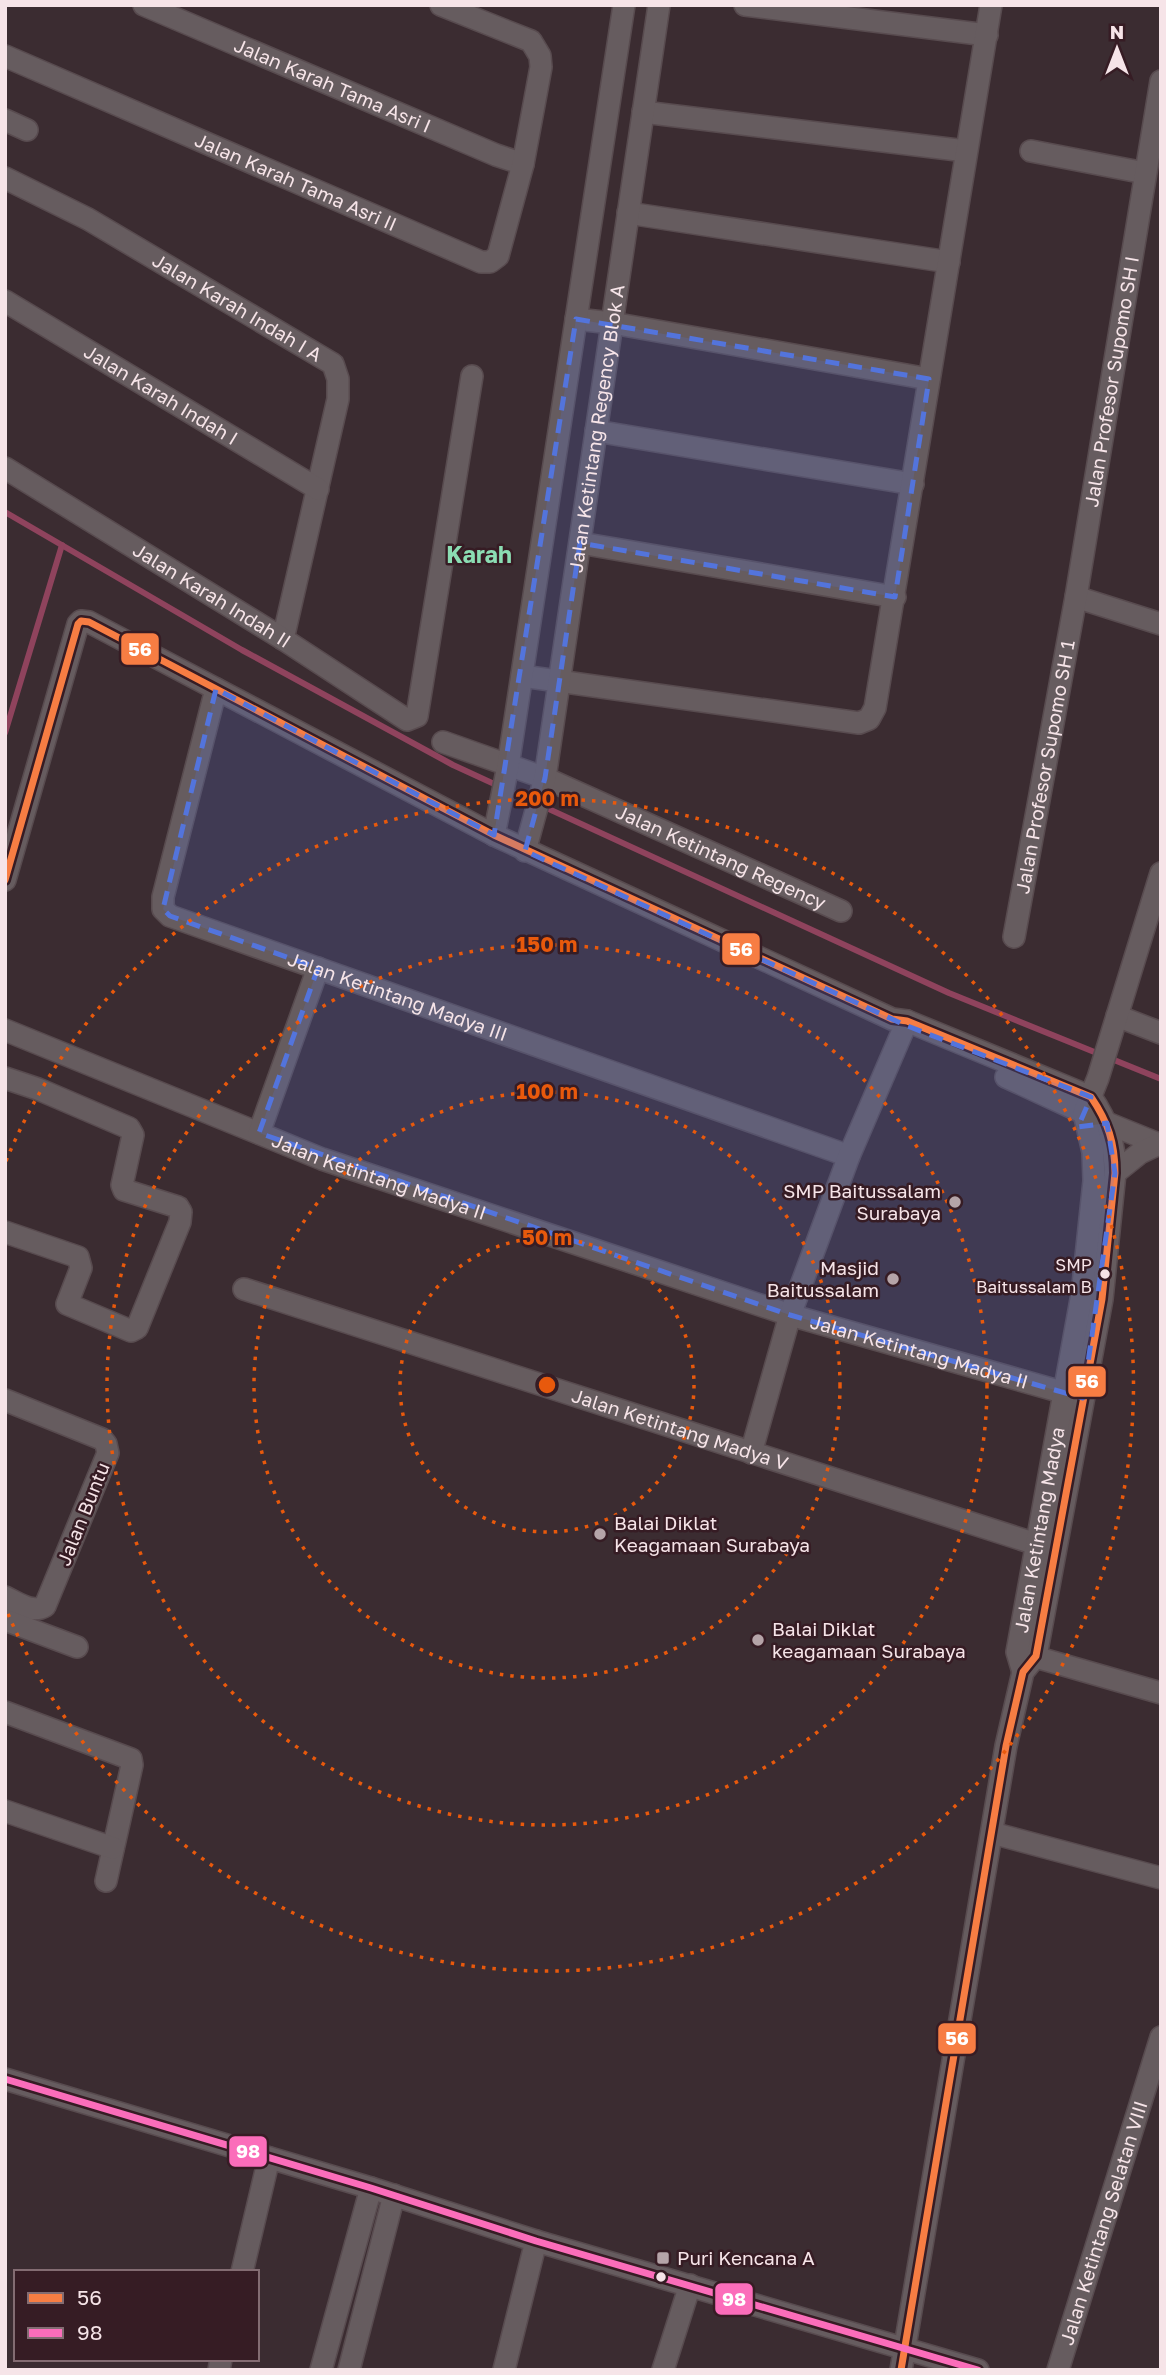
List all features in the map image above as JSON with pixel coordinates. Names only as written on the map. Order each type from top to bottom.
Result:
[{"type":"street","name":"Jalan Karah Tama Asri I","points":[[144,5],[483,150],[523,164]]},
{"type":"street","points":[[441,5],[531,41],[540,56],[541,67],[523,164]]},
{"type":"street","name":"Jalan Ketintang Regency Blok A","points":[[494,835],[507,772],[624,5]]},
{"type":"street","name":"Jalan Ketintang Regency Blok A","points":[[525,851],[543,783],[659,5]]},
{"type":"street","points":[[745,5],[987,34]]},
{"type":"street","points":[[522,676],[859,723],[869,719],[875,708],[895,597],[991,5]]},
{"type":"street","name":"Jalan Karah Tama Asri II","points":[[5,55],[481,262],[492,262],[498,256],[523,164]]},
{"type":"street","name":"Jalan Profesor Supomo SH I","points":[[1076,597],[1161,81]]},
{"type":"street","points":[[643,112],[966,151]]},
{"type":"street","points":[[5,120],[27,130]]},
{"type":"street","points":[[1031,150],[1145,173]]},
{"type":"street","name":"Jalan Karah Indah I A","points":[[5,178],[88,219],[333,364],[338,379],[338,399],[283,639]]},
{"type":"street","points":[[628,214],[949,262]]},
{"type":"street","name":"Jalan Karah Indah I","points":[[5,301],[318,489]]},
{"type":"street","points":[[576,319],[929,379]]},
{"type":"street","name":"Jalan Karah Indah II","points":[[5,468],[283,639],[407,720],[417,716],[471,376]]},
{"type":"street","points":[[596,431],[913,484]]},
{"type":"street","points":[[580,543],[895,597]]},
{"type":"street","points":[[1076,597],[1161,624]]},
{"type":"street","name":"Jalan Profesor Supomo SH 1","points":[[1014,937],[1076,597]]},
{"type":"street","points":[[5,880],[13,820],[80,621],[92,622],[525,851],[901,1023],[1094,1107],[1160,1144]]},
{"type":"street","name":"Jalan Ketintang Madya III","points":[[216,689],[163,897],[163,909],[170,916],[849,1156]]},
{"type":"street","name":"Jalan Ketintang Regency","points":[[443,742],[507,772],[543,783],[841,911]]},
{"type":"street","name":"Jalan Ketintang Madya","points":[[901,2370],[1006,1746],[1025,1660],[1073,1395],[1094,1181],[1094,1107],[1117,1018],[1161,873]]},
{"type":"street","points":[[259,1133],[318,968]]},
{"type":"street","points":[[1117,1018],[1161,1033]]},
{"type":"street","points":[[751,1453],[790,1315],[901,1023]]},
{"type":"street","name":"Jalan Ketintang Madya II","points":[[5,1030],[322,1159],[790,1315],[1073,1395]]},
{"type":"street","points":[[5,1078],[38,1089],[129,1128],[133,1135],[122,1185],[124,1190],[178,1207],[181,1212],[180,1222],[136,1328],[131,1331],[67,1304],[81,1268],[78,1257],[5,1232]]},
{"type":"street","name":"Jalan Ketintang Madya","points":[[1025,1660],[1035,1544],[1073,1395],[1102,1299],[1115,1154],[1094,1107]]},
{"type":"street","points":[[1115,1173],[1140,1153],[1160,1144]]},
{"type":"street","name":"Jalan Ketintang Madya V","points":[[244,1289],[1035,1544]]},
{"type":"street","name":"Jalan Buntu","points":[[5,1400],[102,1439],[108,1452],[45,1606],[32,1609],[5,1597]]},
{"type":"street","points":[[5,1620],[77,1647]]},
{"type":"street","points":[[1025,1660],[1161,1693]]},
{"type":"street","points":[[5,1712],[130,1758],[132,1765],[106,1881]]},
{"type":"street","points":[[5,1811],[113,1848]]},
{"type":"street","points":[[992,1833],[1161,1878]]},
{"type":"street","name":"Jalan Ketintang Selatan VIII","points":[[1058,2370],[1161,2037]]},
{"type":"street","points":[[5,2079],[394,2195],[536,2241],[978,2370]]},
{"type":"street","points":[[242,2270],[269,2158]]},
{"type":"street","points":[[321,2370],[371,2188]]},
{"type":"street","points":[[348,2370],[394,2195]]},
{"type":"street","points":[[504,2370],[536,2241]]},
{"type":"street","points":[[347,2278],[372,2284]]},
{"type":"street","points":[[663,2370],[690,2285]]},
{"type":"highlighted area","points":[[576,319],[929,379],[895,597],[580,543],[545,778],[525,851],[905,1025],[1091,1097],[1078,1127],[1107,1123],[1115,1173],[1083,1398],[790,1315],[259,1133],[318,968],[170,916],[163,909],[216,689],[494,835]]},
{"type":"waterway","points":[[5,512],[242,650],[453,765],[949,993],[1161,1079]]},
{"type":"waterway","points":[[5,733],[62,545]]},
{"type":"transit line","name":"56","points":[[5,880],[78,624],[81,621],[89,622],[494,835],[892,1019],[907,1021],[1091,1097],[1097,1106],[1112,1142],[1115,1173],[1102,1299],[1036,1656],[1023,1672],[1006,1746],[901,2370]]},
{"type":"transit line","name":"98","points":[[5,2079],[371,2188],[536,2241],[978,2370]]},
{"type":"place","name":"SMP Baitussalam Surabaya","points":[[955,1202]]},
{"type":"place","name":"SMP Baitussalam B","points":[[1105,1274]]},
{"type":"place","name":"Masjid Baitussalam","points":[[893,1279]]},
{"type":"place","name":"Balai Diklat Keagamaan Surabaya","points":[[600,1534]]},
{"type":"place","name":"Balai Diklat keagamaan Surabaya","points":[[758,1640]]},
{"type":"place","name":"Puri Kencana A","points":[[663,2258]]},
{"type":"district","name":"Karah","points":[[479,555]]}]
